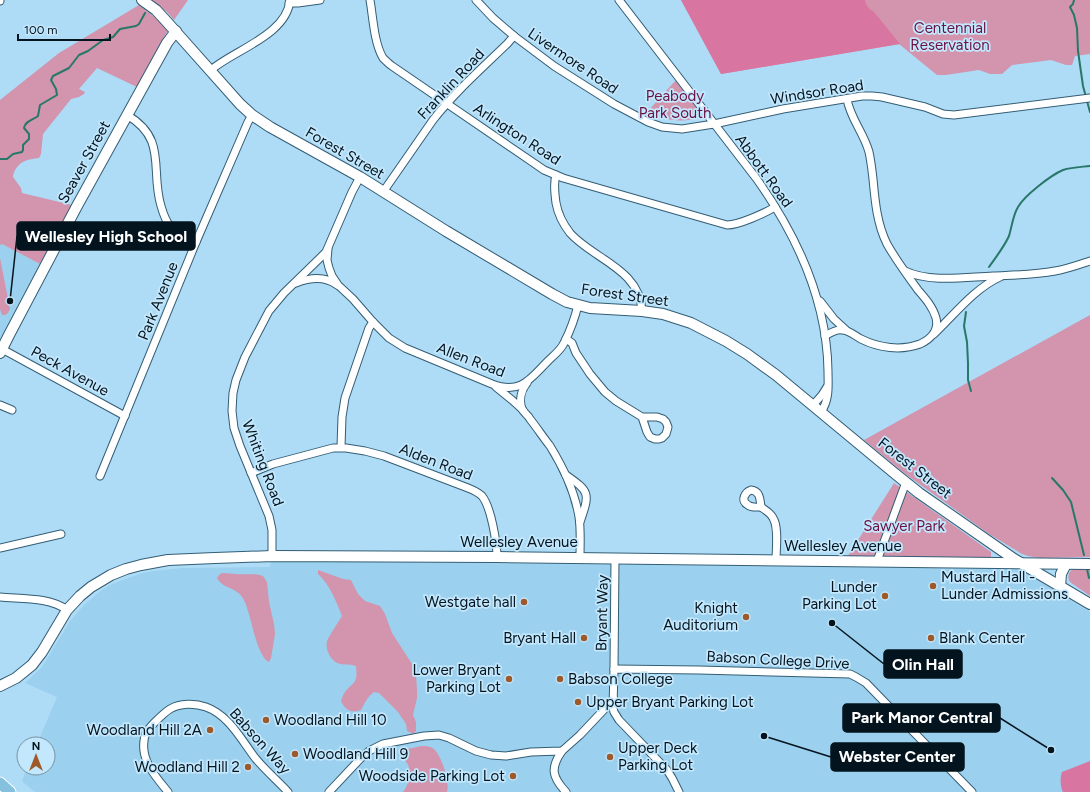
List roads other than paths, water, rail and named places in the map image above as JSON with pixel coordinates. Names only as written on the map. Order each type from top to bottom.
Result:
[{"type":"main road","points":[[0,784],[10,792]]},
{"type":"street","name":"Forest Street","points":[[142,0],[160,14],[176,31],[233,97],[252,115],[270,127],[360,177],[567,302],[600,309],[642,311],[663,314],[698,326],[719,337],[765,367],[906,482],[1020,563],[1090,604]]},
{"type":"street","points":[[210,70],[274,28],[285,16],[290,1],[298,3],[320,0]]},
{"type":"street","name":"Arlington Road","points":[[370,0],[379,48],[383,57],[392,66],[539,167],[556,175],[727,225],[737,224],[775,207]]},
{"type":"street","name":"Livermore Road","points":[[476,0],[493,18],[514,36],[549,62],[597,94],[648,122],[662,127],[676,129],[714,124]]},
{"type":"street","name":"Abbott Road","points":[[619,0],[758,181],[788,229],[800,253],[815,292],[821,314],[828,361],[828,384],[817,408]]},
{"type":"street","name":"Seaver Street","points":[[1,351],[70,218],[167,43],[176,31]]},
{"type":"street","name":"Franklin Road","points":[[383,192],[433,120],[514,36]]},
{"type":"street","name":"Windsor Road","points":[[714,124],[783,109],[867,96],[877,96],[944,114],[954,115],[1090,98]]},
{"type":"street","points":[[847,99],[850,111],[869,154],[881,229],[889,248],[934,312],[936,329],[933,335]]},
{"type":"street","points":[[127,115],[142,128],[154,146],[156,154],[158,193],[166,221],[176,231],[196,242]]},
{"type":"street","name":"Park Avenue","points":[[100,476],[196,242],[252,115]]},
{"type":"street","points":[[556,175],[554,184],[555,197],[559,214],[565,225],[575,238],[617,268],[629,279],[638,293],[642,311]]},
{"type":"street","name":"Whiting Road","points":[[272,556],[271,520],[240,446],[233,422],[232,405],[234,387],[245,357],[266,316],[276,302],[323,255],[360,177]]},
{"type":"street","name":"Allen Road","points":[[328,247],[327,260],[329,268],[338,285],[358,304],[389,338],[405,348],[492,384],[502,387],[511,387],[527,382]]},
{"type":"street","points":[[904,271],[919,276],[937,278],[1003,275],[1052,272],[1074,267],[1090,261]]},
{"type":"street","points":[[815,292],[829,314],[846,330],[867,342],[877,345],[892,348],[909,347],[922,343],[933,335],[977,291],[1003,275]]},
{"type":"street","name":"Allen Road","points":[[294,284],[319,279],[327,280],[338,285]]},
{"type":"street","points":[[523,410],[521,394],[523,389],[527,382],[561,347],[566,339],[578,305]]},
{"type":"street","points":[[341,448],[342,417],[345,398],[369,328],[373,322]]},
{"type":"street","points":[[825,336],[837,330],[846,330]]},
{"type":"street","points":[[566,339],[572,343],[576,353],[601,388],[616,401],[642,417]]},
{"type":"street","name":"Peck Avenue","points":[[1,351],[125,416]]},
{"type":"street","points":[[492,384],[523,410],[555,455],[565,475],[578,513],[580,523],[580,558]]},
{"type":"street","points":[[0,405],[12,410]]},
{"type":"street","name":"Alden Road","points":[[251,473],[273,464],[329,449],[358,449],[391,458],[468,488],[479,494],[489,512],[496,543],[497,557]]},
{"type":"street","points":[[565,475],[583,487],[586,493],[586,506],[580,523]]},
{"type":"street","points":[[877,561],[906,482]]},
{"type":"street","points":[[761,507],[771,515],[775,521],[776,560]]},
{"type":"street","points":[[0,548],[61,534]]},
{"type":"street","name":"Wellesley Avenue","points":[[0,686],[20,676],[26,671],[42,652],[67,610],[80,596],[111,575],[133,567],[168,560],[272,556],[616,558],[1090,564]]},
{"type":"street","name":"Bryant Way","points":[[614,669],[616,558]]},
{"type":"street","points":[[1060,586],[1060,575],[1066,564]]},
{"type":"street","points":[[0,597],[44,600],[57,604],[67,610]]},
{"type":"street","points":[[614,669],[614,712],[667,770],[679,792]]},
{"type":"street","name":"Babson College Drive","points":[[614,669],[850,674],[866,684],[972,792]]},
{"type":"street","points":[[566,792],[557,783],[554,775],[554,766],[557,758],[562,751],[580,735],[614,699]]},
{"type":"street","name":"Babson Way","points":[[168,792],[152,773],[149,767],[144,750],[144,740],[148,730],[170,709],[181,705],[193,704],[206,707],[218,713],[230,724],[257,760],[288,792]]},
{"type":"street","points":[[329,792],[369,751],[383,744],[424,736],[439,735],[449,738],[476,751],[491,755],[506,756],[531,752],[562,751]]},
{"type":"waterway","points":[[1074,0],[1070,7],[1074,15],[1077,28],[1078,51],[1083,86],[1090,112]]},
{"type":"waterway","points":[[0,159],[7,159],[13,154],[22,152],[23,145],[29,139],[29,134],[24,128],[25,126],[28,122],[38,116],[40,105],[57,95],[56,89],[51,80],[53,76],[69,68],[79,55],[88,51],[103,40],[113,37],[120,29],[139,24],[145,13]]},
{"type":"waterway","points":[[989,267],[1009,236],[1016,210],[1021,202],[1045,181],[1063,170],[1090,166]]},
{"type":"waterway","points":[[966,312],[964,326],[967,342],[968,380],[971,391]]},
{"type":"waterway","points":[[1052,478],[1071,502],[1084,555]]},
{"type":"waterway","points":[[1087,569],[1089,578]]},
{"type":"place","name":"Wellesley High School","points":[[10,301]]},
{"type":"place","name":"Mustard Hall - Lunder Admissions","points":[[933,586]]},
{"type":"place","name":"Lunder Parking Lot","points":[[885,596]]},
{"type":"place","name":"Westgate hall","points":[[524,602]]},
{"type":"place","name":"Knight Auditorium","points":[[746,617]]},
{"type":"place","name":"Olin Hall","points":[[832,623]]},
{"type":"place","name":"Bryant Hall","points":[[584,638]]},
{"type":"place","name":"Blank Center","points":[[931,638]]},
{"type":"place","name":"Lower Bryant Parking Lot","points":[[509,679]]},
{"type":"place","name":"Babson College","points":[[560,679]]},
{"type":"place","name":"Upper Bryant Parking Lot","points":[[578,702]]},
{"type":"place","name":"Woodland Hill 10","points":[[266,720]]},
{"type":"place","name":"Woodland Hill 2A","points":[[210,730]]},
{"type":"place","name":"Webster Center","points":[[764,736]]},
{"type":"place","name":"Park Manor Central","points":[[1051,750]]},
{"type":"place","name":"Woodland Hill 9","points":[[295,754]]},
{"type":"place","name":"Upper Deck Parking Lot","points":[[610,757]]},
{"type":"place","name":"Woodland Hill 2","points":[[248,767]]},
{"type":"place","name":"Woodside Parking Lot","points":[[513,776]]},
{"type":"park label","name":"Centennial Reservation","points":[[950,36]]},
{"type":"park label","name":"Peabody Park South","points":[[675,104]]},
{"type":"park label","name":"Sawyer Park","points":[[904,526]]}]
